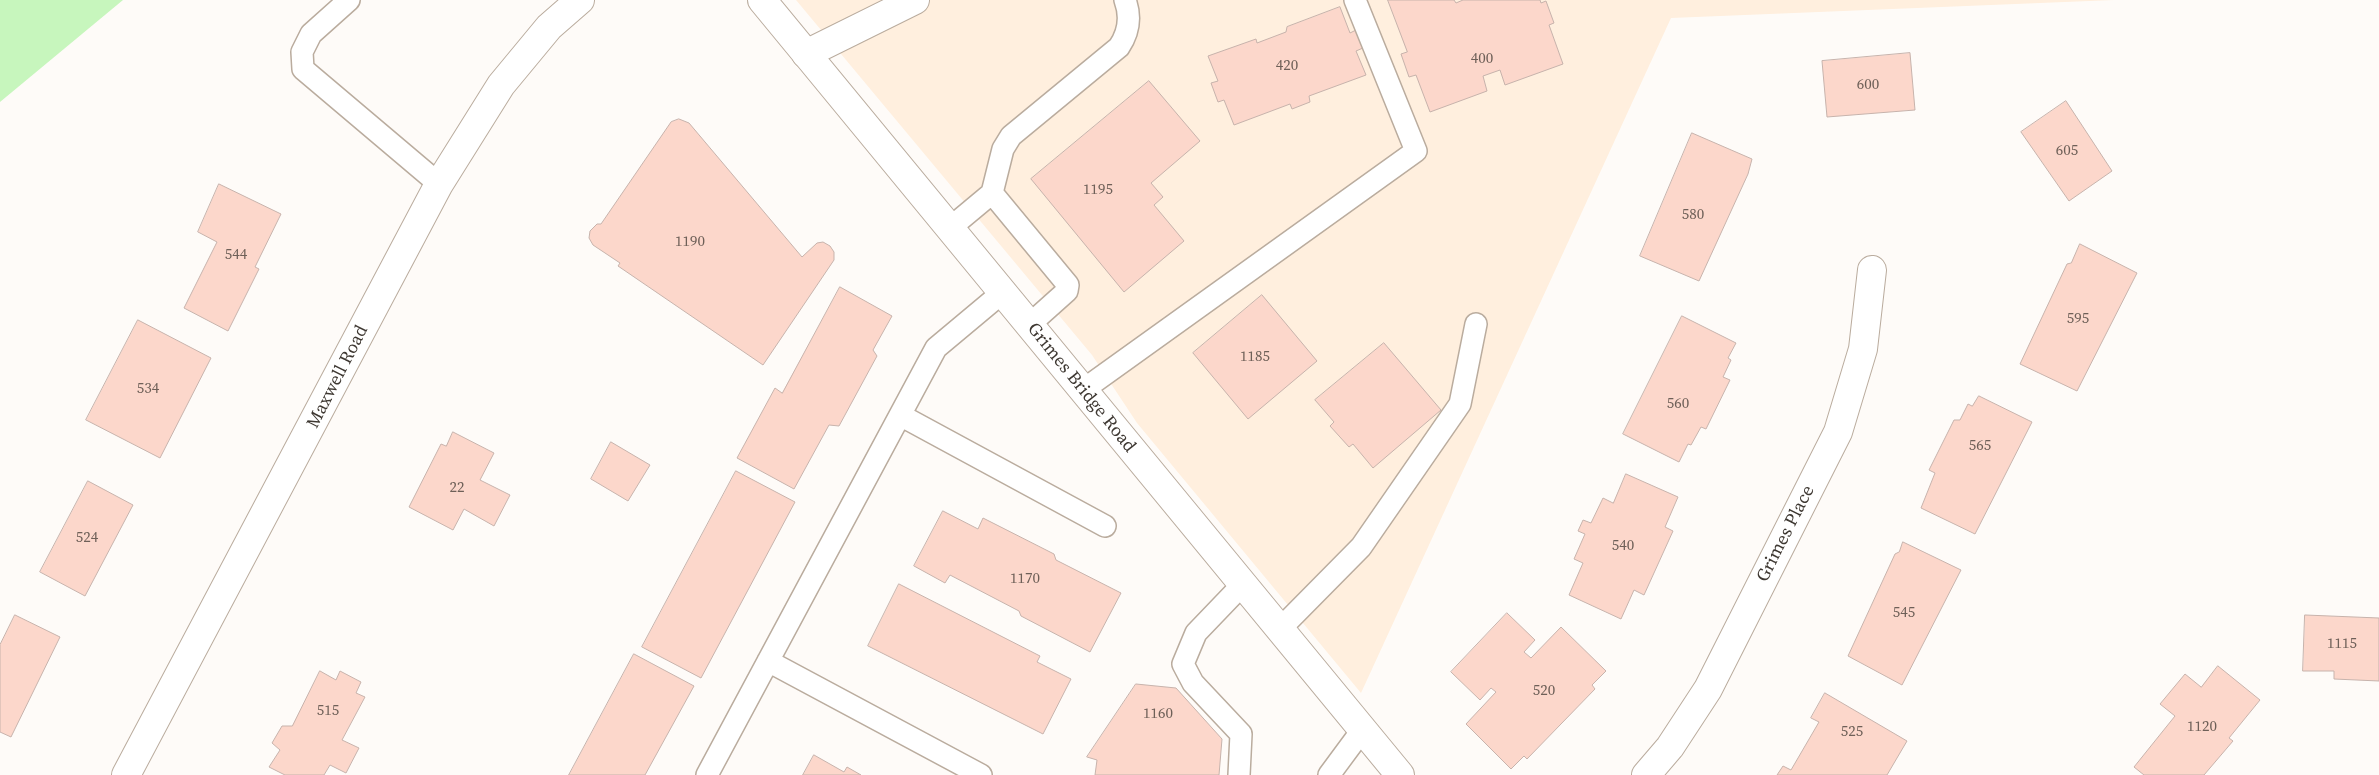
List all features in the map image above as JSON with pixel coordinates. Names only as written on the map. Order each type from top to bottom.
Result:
[{"type":"street","name":"Maxwell Road","points":[[126,775],[439,184],[501,86],[549,27],[580,0]]},
{"type":"street","name":"Grimes Bridge Road","points":[[762,0],[1400,775]]},
{"type":"street","points":[[806,54],[915,0]]},
{"type":"street","name":"Grimes Place","points":[[1646,775],[1670,747],[1708,689],[1838,432],[1863,349],[1872,270]]},
{"type":"lane","points":[[349,0],[311,34],[302,52],[303,68],[439,184]]},
{"type":"lane","points":[[950,228],[992,193],[1003,150],[1011,136],[1119,47],[1125,38],[1128,27],[1128,8],[1125,0]]},
{"type":"lane","points":[[1082,390],[1416,151],[1355,0]]},
{"type":"lane","points":[[992,193],[1068,285],[1067,291],[1029,325]]},
{"type":"lane","points":[[707,775],[936,348],[1003,292]]},
{"type":"lane","points":[[1280,629],[1360,546],[1460,404],[1476,324]]},
{"type":"lane","points":[[900,415],[1105,526]]},
{"type":"lane","points":[[1238,775],[1241,734],[1193,683],[1183,664],[1196,633],[1243,584]]},
{"type":"lane","points":[[768,661],[981,775]]},
{"type":"lane","points":[[1329,775],[1363,729]]},
{"type":"shaded area","points":[[796,0],[2114,0],[1671,18],[1361,693],[1137,423],[1092,355]]},
{"type":"green space","points":[[0,0],[123,0],[0,102]]},
{"type":"building","points":[[1388,0],[1454,0],[1456,3],[1463,0],[1540,0],[1541,3],[1546,1],[1554,23],[1549,25],[1563,64],[1505,85],[1500,70],[1483,76],[1487,91],[1430,112],[1416,75],[1409,77],[1401,54],[1407,52]]},
{"type":"building","points":[[1340,7],[1350,33],[1356,30],[1363,48],[1356,51],[1366,75],[1309,96],[1310,102],[1292,109],[1290,104],[1234,125],[1224,100],[1218,102],[1211,83],[1218,81],[1208,56],[1256,39],[1257,43],[1286,32],[1287,27]]},
{"type":"building","points":[[1910,53],[1915,110],[1827,117],[1822,61]]},
{"type":"building","points":[[1149,81],[1200,141],[1151,183],[1163,197],[1154,205],[1184,241],[1124,292],[1031,179]]},
{"type":"building","points":[[2066,101],[2112,171],[2069,201],[2021,132]]},
{"type":"building","points":[[679,119],[689,123],[802,257],[817,243],[823,242],[830,246],[834,252],[834,260],[763,365],[618,266],[620,263],[593,245],[589,238],[590,231],[597,224],[601,224],[671,122]]},
{"type":"building","points":[[1692,133],[1752,159],[1748,174],[1699,281],[1640,256]]},
{"type":"building","points":[[219,184],[281,214],[255,267],[259,269],[228,331],[184,308],[217,242],[198,232]]},
{"type":"building","points":[[2080,244],[2137,273],[2077,391],[2020,364],[2067,264],[2071,263]]},
{"type":"building","points":[[840,287],[892,316],[873,350],[877,356],[839,426],[829,425],[794,489],[737,458],[775,388],[782,393]]},
{"type":"building","points":[[1262,295],[1317,361],[1248,419],[1193,353]]},
{"type":"building","points":[[1682,316],[1736,343],[1728,358],[1731,360],[1723,377],[1730,380],[1706,429],[1701,427],[1691,445],[1688,444],[1679,462],[1623,434]]},
{"type":"building","points":[[138,320],[211,358],[160,458],[86,420]]},
{"type":"building","points":[[1384,343],[1441,410],[1373,468],[1353,444],[1349,447],[1330,426],[1334,422],[1315,400]]},
{"type":"building","points":[[1979,396],[2032,422],[1975,534],[1921,508],[1935,473],[1929,470],[1954,420],[1960,420],[1968,404],[1972,406]]},
{"type":"building","points":[[453,432],[494,453],[480,480],[510,495],[494,526],[464,509],[453,530],[409,507],[441,444],[446,446]]},
{"type":"building","points":[[611,442],[650,465],[628,501],[591,479]]},
{"type":"building","points":[[736,471],[795,502],[701,678],[642,647]]},
{"type":"building","points":[[1626,474],[1678,497],[1665,527],[1673,531],[1644,595],[1634,590],[1621,619],[1569,595],[1583,563],[1574,559],[1585,534],[1578,531],[1583,520],[1591,523],[1603,498],[1613,503]]},
{"type":"building","points":[[88,481],[133,505],[85,596],[40,572]]},
{"type":"building","points":[[943,511],[978,529],[983,518],[1054,554],[1056,560],[1121,593],[1090,652],[1021,616],[1019,611],[950,575],[945,583],[914,566]]},
{"type":"building","points":[[1903,542],[1961,570],[1902,685],[1848,656],[1895,554],[1899,552]]},
{"type":"building","points":[[899,584],[1040,656],[1037,662],[1071,679],[1043,734],[868,646]]},
{"type":"building","points":[[1507,613],[1535,640],[1524,652],[1531,658],[1561,627],[1606,671],[1592,685],[1595,689],[1527,759],[1524,756],[1511,769],[1466,724],[1496,692],[1491,688],[1480,700],[1451,672]]},
{"type":"building","points":[[15,615],[60,637],[11,737],[0,732],[0,645]]},
{"type":"building","points":[[2305,615],[2379,618],[2379,681],[2334,679],[2334,671],[2303,671]]},
{"type":"building","points":[[634,654],[694,686],[645,775],[569,775]]},
{"type":"building","points":[[2218,666],[2260,700],[2229,738],[2233,741],[2204,775],[2144,775],[2134,767],[2175,716],[2160,704],[2185,674],[2201,687]]},
{"type":"building","points":[[320,671],[336,680],[340,671],[361,682],[356,693],[365,697],[342,740],[359,748],[346,773],[330,765],[324,775],[285,775],[269,767],[280,750],[272,743],[282,726],[292,726]]},
{"type":"building","points":[[1136,684],[1176,688],[1222,739],[1219,775],[1095,775],[1097,760],[1087,757]]},
{"type":"building","points":[[1825,693],[1907,741],[1887,775],[1777,775],[1783,766],[1791,770],[1819,722],[1811,718]]},
{"type":"building","points":[[814,755],[844,772],[847,767],[861,775],[803,775]]}]
